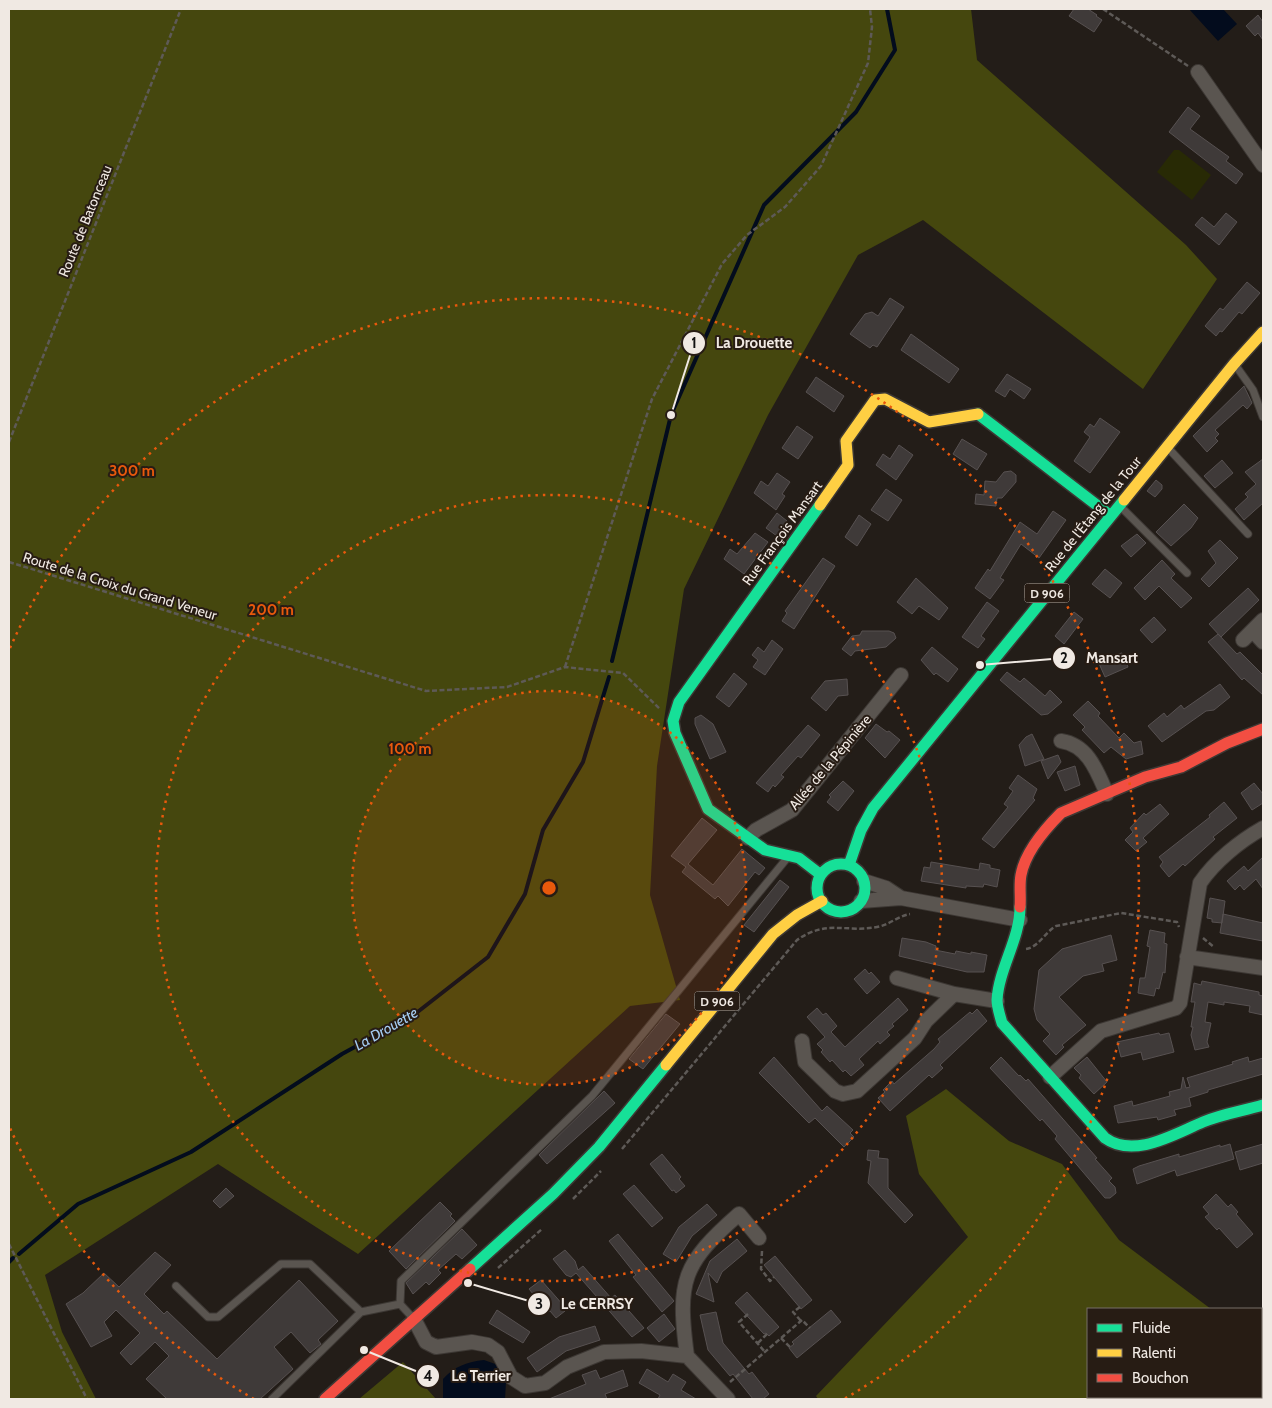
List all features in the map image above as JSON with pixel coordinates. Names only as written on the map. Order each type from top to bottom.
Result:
[{"type":"street","points":[[1198,72],[1263,165]]},
{"type":"street","name":"Rue de l'Étang de la Tour","points":[[849,865],[861,830],[873,808],[1234,364],[1263,332]]},
{"type":"street","name":"Rue François Mansart","points":[[673,721],[679,702],[848,465],[846,441],[874,400],[884,399],[929,422],[979,414],[1111,516]]},
{"type":"street","points":[[1263,620],[1248,636],[1263,642]]},
{"type":"street","name":"Allée de la Pépinière","points":[[748,838],[756,830],[792,810],[901,675]]},
{"type":"street","points":[[673,721],[674,733],[708,809],[765,850],[799,858],[821,875]]},
{"type":"street","points":[[1263,729],[1226,743],[1181,767],[1145,777],[1061,813],[1026,859],[1021,875],[1020,920],[1010,948],[997,1001],[1002,1023],[1106,1138],[1123,1148],[1182,1134],[1203,1122],[1263,1105]]},
{"type":"street","points":[[1061,741],[1074,743],[1094,764],[1107,794]]},
{"type":"street","points":[[1050,1077],[1101,1031],[1176,1008],[1180,1004],[1200,883],[1207,873],[1247,837],[1263,828]]},
{"type":"street","points":[[849,865],[855,869],[864,881],[865,891],[856,907],[842,912],[834,911],[822,901],[818,888],[821,875],[833,866],[849,865]]},
{"type":"street","points":[[864,881],[886,888],[901,898]]},
{"type":"street","points":[[861,901],[901,898],[1020,920]]},
{"type":"street","name":"D 906","points":[[325,1399],[553,1194],[599,1147],[773,934],[796,915],[822,901]]},
{"type":"street","points":[[1187,957],[1263,968]]},
{"type":"street","points":[[897,978],[954,994],[997,1001]]},
{"type":"street","points":[[802,1041],[806,1062],[835,1091],[850,1093],[857,1091],[915,1038],[926,1020],[954,994]]},
{"type":"street","points":[[724,1395],[687,1356],[682,1321],[683,1296],[689,1269],[701,1250],[739,1214],[759,1238]]},
{"type":"street","points":[[414,1319],[426,1342],[436,1347],[472,1342],[488,1345],[498,1352],[511,1377],[525,1386],[545,1383],[567,1367],[604,1352],[642,1352],[687,1356]]},
{"type":"lane","points":[[1234,364],[1253,390],[1263,417]]},
{"type":"lane","points":[[1167,447],[1248,534]]},
{"type":"lane","points":[[1120,506],[1186,572]]},
{"type":"lane","points":[[414,1319],[400,1304],[401,1281],[592,1096],[789,856]]},
{"type":"lane","points":[[176,1286],[208,1317],[218,1317],[281,1264],[310,1264],[361,1312]]},
{"type":"lane","points":[[272,1399],[361,1312],[400,1304]]},
{"type":"path","name":"Route de Batonceau","points":[[9,442],[181,9]]},
{"type":"path","points":[[565,667],[652,400],[722,264],[747,235],[785,207],[821,166],[868,63],[872,27],[870,9]]},
{"type":"path","points":[[1103,9],[1198,72]]},
{"type":"path","name":"Route de la Croix du Grand Veneur","points":[[9,562],[426,691],[507,687],[565,667],[622,673],[673,721]]},
{"type":"path","points":[[898,918],[914,913]]},
{"type":"path","points":[[1010,948],[1030,948],[1056,926],[1121,913],[1177,922],[1181,930]]},
{"type":"path","points":[[759,1238],[762,1244],[761,1269],[770,1280],[774,1277]]},
{"type":"path","points":[[9,1244],[87,1399]]},
{"type":"path","points":[[800,1307],[793,1312],[810,1328]]},
{"type":"path","points":[[748,1314],[739,1322],[765,1352]]},
{"type":"path","points":[[724,1395],[765,1352],[801,1321]]},
{"type":"path","points":[[758,1343],[767,1334]]},
{"type":"path","points":[[781,1338],[790,1347]]},
{"type":"green space","points":[[1174,150],[1179,150],[1211,175],[1192,200],[1157,172]]},
{"type":"shaded area","points":[[9,9],[971,9],[977,60],[1186,245],[1217,279],[1143,389],[923,220],[858,255],[768,415],[684,589],[657,766],[650,895],[680,1000],[630,1006],[358,1254],[218,1164],[45,1275],[62,1332],[96,1399],[9,1399]]},
{"type":"shaded area","points":[[946,1089],[1009,1141],[1062,1164],[1119,1240],[1210,1308],[1087,1308],[1087,1398],[1262,1398],[1262,1347],[1263,1399],[818,1399],[816,1396],[968,1237],[919,1174],[906,1116]]},
{"type":"shaded area","points":[[403,1362],[436,1399],[359,1399]]},
{"type":"water","points":[[1189,9],[1223,9],[1237,24],[1218,41]]},
{"type":"water","points":[[484,1360],[498,1365],[506,1382],[505,1399],[443,1399],[443,1379],[462,1365]]},
{"type":"building","points":[[1074,9],[1088,9],[1102,20],[1094,32],[1069,16]]},
{"type":"building","points":[[1258,15],[1263,22],[1263,40],[1258,33],[1255,36],[1246,26]]},
{"type":"building","points":[[1188,107],[1200,116],[1190,129],[1229,157],[1226,161],[1243,174],[1236,184],[1169,132]]},
{"type":"building","points":[[1226,213],[1237,222],[1219,245],[1195,225],[1202,217],[1214,227]]},
{"type":"building","points":[[1247,282],[1260,293],[1242,314],[1239,312],[1222,332],[1220,331],[1216,336],[1205,326],[1220,308],[1223,310]]},
{"type":"building","points":[[890,298],[904,307],[877,347],[873,345],[870,348],[850,334],[865,314],[872,312],[878,316]]},
{"type":"building","points":[[911,334],[959,369],[949,383],[901,350]]},
{"type":"building","points":[[1007,374],[1031,389],[1024,399],[1010,389],[1005,397],[995,391]]},
{"type":"building","points":[[816,377],[844,396],[834,412],[806,392]]},
{"type":"building","points":[[1244,386],[1252,403],[1247,409],[1243,405],[1215,430],[1219,434],[1215,438],[1218,441],[1207,452],[1193,436]]},
{"type":"building","points":[[1100,418],[1120,432],[1090,473],[1074,461],[1090,437],[1084,432],[1090,424],[1094,427]]},
{"type":"building","points":[[797,426],[813,437],[798,459],[782,448]]},
{"type":"building","points":[[962,439],[987,454],[977,470],[953,454]]},
{"type":"building","points":[[899,445],[913,455],[896,480],[876,465],[883,454],[890,459]]},
{"type":"building","points":[[1263,459],[1263,503],[1244,520],[1235,509],[1248,497],[1245,494],[1256,484],[1245,472]]},
{"type":"building","points":[[1222,460],[1233,473],[1215,488],[1204,476]]},
{"type":"building","points":[[1011,471],[1016,475],[1016,482],[1002,498],[997,498],[996,506],[975,504],[976,494],[984,495],[985,481],[996,482],[1004,472]]},
{"type":"building","points":[[777,473],[790,482],[782,494],[785,496],[776,510],[754,493],[761,481],[768,486]]},
{"type":"building","points":[[1156,480],[1162,485],[1162,489],[1155,497],[1147,491]]},
{"type":"building","points":[[886,489],[902,500],[888,521],[871,510]]},
{"type":"building","points":[[1184,504],[1198,518],[1191,528],[1171,546],[1156,532]]},
{"type":"building","points":[[1053,511],[1066,520],[1039,558],[1021,544],[1000,578],[1004,580],[990,599],[975,588],[988,569],[990,571],[1020,522],[1037,534]]},
{"type":"building","points":[[777,513],[787,521],[777,536],[766,528]]},
{"type":"building","points":[[859,515],[871,524],[857,546],[845,537]]},
{"type":"building","points":[[755,533],[768,542],[744,574],[724,559],[730,549],[737,554]]},
{"type":"building","points":[[1137,534],[1146,543],[1131,557],[1121,546]]},
{"type":"building","points":[[1220,540],[1238,558],[1209,587],[1201,579],[1216,563],[1208,551]]},
{"type":"building","points":[[823,558],[835,566],[794,629],[782,621],[787,613],[785,611]]},
{"type":"building","points":[[1162,560],[1175,574],[1171,578],[1192,598],[1181,608],[1159,586],[1145,600],[1134,588]]},
{"type":"building","points":[[1105,569],[1122,583],[1110,598],[1092,584]]},
{"type":"building","points":[[916,578],[948,608],[939,620],[919,606],[912,614],[897,602]]},
{"type":"building","points":[[1248,588],[1259,600],[1221,637],[1209,624]]},
{"type":"building","points":[[987,602],[999,611],[981,636],[985,639],[978,648],[962,637]]},
{"type":"building","points":[[1074,612],[1083,619],[1064,644],[1055,636]]},
{"type":"building","points":[[1154,617],[1166,630],[1152,643],[1140,630]]},
{"type":"building","points":[[862,631],[889,631],[894,633],[896,638],[886,647],[855,651],[851,656],[842,649],[852,636],[860,635]]},
{"type":"building","points":[[1218,634],[1237,654],[1240,652],[1263,675],[1263,695],[1244,678],[1242,680],[1208,642]]},
{"type":"building","points":[[772,640],[783,649],[765,675],[753,667],[758,660],[752,655],[758,647],[764,652]]},
{"type":"building","points":[[932,647],[958,669],[948,682],[936,673],[934,675],[921,660]]},
{"type":"building","points":[[1122,653],[1128,667],[1105,677],[1097,659]]},
{"type":"building","points":[[1007,672],[1020,682],[1024,678],[1045,696],[1050,690],[1062,702],[1048,714],[1041,715],[1000,680]]},
{"type":"building","points":[[734,673],[747,684],[729,707],[716,697]]},
{"type":"building","points":[[847,679],[848,695],[838,696],[826,711],[811,698],[825,681]]},
{"type":"building","points":[[1220,684],[1230,697],[1214,710],[1206,711],[1162,742],[1148,726],[1164,713],[1167,717],[1181,705],[1184,709]]},
{"type":"building","points":[[1088,701],[1100,713],[1098,716],[1119,738],[1124,733],[1134,743],[1141,741],[1143,754],[1126,759],[1111,747],[1104,753],[1082,730],[1085,727],[1073,715]]},
{"type":"building","points":[[701,715],[713,724],[726,752],[710,759],[695,724],[695,718]]},
{"type":"building","points":[[876,724],[900,740],[885,758],[865,738]]},
{"type":"building","points":[[808,725],[820,735],[801,758],[798,756],[781,775],[784,777],[775,787],[773,785],[768,792],[756,783]]},
{"type":"building","points":[[1032,734],[1044,759],[1025,766],[1019,745],[1026,737]]},
{"type":"building","points":[[1058,755],[1061,762],[1048,779],[1041,761]]},
{"type":"building","points":[[1075,766],[1080,785],[1065,791],[1057,772]]},
{"type":"building","points":[[1018,775],[1037,789],[1033,798],[1035,800],[994,848],[982,839],[1008,807],[1004,804],[1013,791],[1009,788]]},
{"type":"building","points":[[843,781],[854,791],[838,811],[827,802],[831,797],[829,795]]},
{"type":"building","points":[[1254,783],[1263,794],[1263,803],[1252,810],[1241,793]]},
{"type":"building","points":[[1224,802],[1237,818],[1213,837],[1215,839],[1185,866],[1183,864],[1169,877],[1160,866],[1163,862],[1159,857],[1210,817],[1209,815]]},
{"type":"building","points":[[1160,804],[1169,814],[1143,838],[1147,842],[1136,851],[1125,840],[1133,832],[1130,828],[1144,813],[1146,815]]},
{"type":"building","points":[[702,818],[717,830],[688,864],[713,885],[742,849],[765,868],[759,875],[755,872],[728,906],[718,896],[715,899],[682,872],[686,867],[671,856]]},
{"type":"building","points":[[1263,857],[1263,889],[1256,879],[1244,890],[1240,885],[1235,890],[1227,881],[1244,866],[1248,871]]},
{"type":"building","points":[[931,862],[979,870],[980,863],[990,865],[990,868],[1000,870],[997,887],[984,884],[983,887],[966,886],[966,888],[921,881],[924,867],[930,868]]},
{"type":"building","points":[[780,880],[789,887],[754,932],[744,925]]},
{"type":"building","points":[[1210,898],[1225,901],[1222,923],[1212,922],[1212,919],[1207,918]]},
{"type":"building","points":[[1223,914],[1263,923],[1263,941],[1220,933]]},
{"type":"building","points":[[1150,930],[1165,933],[1164,943],[1167,944],[1165,973],[1163,972],[1159,989],[1156,988],[1154,996],[1138,993],[1140,978],[1145,978],[1150,947],[1147,946]]},
{"type":"building","points":[[1111,935],[1117,960],[1102,964],[1104,971],[1083,976],[1059,997],[1086,1025],[1062,1045],[1064,1047],[1056,1055],[1043,1041],[1050,1034],[1037,1020],[1034,1009],[1039,970],[1062,949]]},
{"type":"building","points":[[902,938],[926,942],[936,946],[935,950],[955,954],[956,951],[987,955],[984,972],[967,972],[899,956]]},
{"type":"building","points":[[865,969],[869,974],[871,972],[880,982],[867,994],[854,979]]},
{"type":"building","points":[[1202,981],[1259,992],[1259,995],[1263,996],[1263,1015],[1249,1012],[1250,1006],[1224,1002],[1224,1005],[1208,1002],[1205,1022],[1211,1023],[1207,1042],[1209,1047],[1195,1050],[1191,1035],[1193,1027],[1191,1027],[1195,1002],[1191,1002],[1194,983],[1201,985]]},
{"type":"building","points":[[898,998],[908,1010],[892,1024],[894,1026],[887,1032],[890,1035],[880,1044],[878,1041],[859,1059],[864,1065],[851,1076],[845,1070],[843,1072],[832,1060],[830,1062],[821,1052],[823,1050],[817,1044],[825,1037],[807,1017],[817,1008],[823,1015],[826,1013],[837,1026],[831,1032],[845,1047]]},
{"type":"building","points":[[977,1009],[987,1021],[940,1065],[943,1068],[932,1078],[929,1075],[890,1111],[878,1098],[885,1092],[883,1090],[892,1081],[894,1084],[934,1049],[940,1042],[938,1039],[970,1012],[972,1014]]},
{"type":"building","points":[[666,1014],[680,1024],[643,1069],[629,1059]]},
{"type":"building","points":[[1159,1033],[1160,1035],[1169,1033],[1174,1052],[1143,1060],[1141,1052],[1121,1057],[1117,1042]]},
{"type":"building","points":[[774,1057],[822,1111],[827,1106],[853,1130],[850,1133],[854,1137],[844,1147],[815,1118],[809,1123],[759,1073]]},
{"type":"building","points":[[1001,1057],[1019,1076],[1026,1081],[1028,1079],[1097,1158],[1095,1159],[1112,1178],[1109,1181],[1115,1187],[1116,1193],[1110,1198],[1105,1198],[1055,1139],[1057,1136],[1042,1119],[1040,1121],[990,1068]]},
{"type":"building","points":[[1087,1057],[1107,1082],[1094,1094],[1079,1078],[1081,1075],[1074,1068]]},
{"type":"building","points":[[1248,1057],[1249,1062],[1263,1058],[1263,1074],[1208,1090],[1208,1092],[1189,1098],[1191,1106],[1174,1110],[1176,1115],[1158,1120],[1157,1117],[1118,1123],[1114,1106],[1132,1101],[1133,1106],[1170,1096],[1169,1092],[1181,1089],[1183,1077],[1186,1088],[1190,1087],[1187,1078],[1233,1064],[1232,1062]]},
{"type":"building","points":[[604,1091],[615,1103],[547,1164],[539,1155]]},
{"type":"building","points":[[1230,1144],[1234,1159],[1177,1176],[1175,1170],[1137,1184],[1133,1169],[1139,1166],[1179,1154],[1179,1157],[1220,1145],[1220,1147]]},
{"type":"building","points":[[1263,1144],[1263,1163],[1240,1170],[1235,1152]]},
{"type":"building","points":[[868,1150],[879,1151],[878,1158],[888,1159],[888,1188],[913,1215],[905,1223],[868,1183],[871,1161],[867,1160]]},
{"type":"building","points":[[662,1154],[681,1177],[679,1179],[685,1186],[676,1193],[674,1190],[672,1191],[650,1164]]},
{"type":"building","points":[[634,1185],[663,1218],[652,1227],[623,1194]]},
{"type":"building","points":[[226,1188],[234,1196],[220,1208],[213,1201]]},
{"type":"building","points":[[1216,1194],[1228,1207],[1231,1204],[1238,1212],[1236,1214],[1253,1234],[1237,1248],[1219,1228],[1217,1230],[1205,1217],[1209,1214],[1203,1207]]},
{"type":"building","points":[[440,1202],[452,1214],[450,1216],[455,1221],[406,1269],[389,1251]]},
{"type":"building","points":[[707,1204],[717,1215],[692,1236],[676,1262],[663,1254],[679,1227]]},
{"type":"building","points":[[462,1229],[477,1245],[462,1259],[456,1254],[438,1270],[441,1273],[429,1285],[426,1282],[413,1294],[406,1283]]},
{"type":"building","points":[[618,1234],[674,1301],[662,1312],[633,1277],[636,1275],[609,1241]]},
{"type":"building","points":[[737,1239],[747,1251],[722,1272],[717,1283],[708,1273],[714,1302],[696,1294],[710,1261]]},
{"type":"building","points":[[565,1250],[575,1261],[578,1270],[583,1266],[611,1298],[615,1295],[644,1328],[632,1337],[576,1273],[571,1277],[566,1275],[553,1259]]},
{"type":"building","points":[[155,1252],[171,1265],[144,1294],[164,1314],[167,1311],[217,1359],[299,1280],[338,1321],[318,1340],[321,1344],[310,1353],[291,1332],[274,1347],[293,1369],[260,1399],[167,1399],[146,1379],[169,1356],[155,1342],[131,1365],[120,1353],[140,1333],[116,1310],[104,1322],[112,1336],[91,1347],[66,1304],[83,1293],[104,1273],[119,1287]]},
{"type":"building","points":[[775,1256],[812,1300],[801,1309],[764,1265]]},
{"type":"building","points":[[541,1280],[564,1306],[562,1307],[565,1311],[556,1318],[550,1311],[548,1312],[529,1289]]},
{"type":"building","points":[[747,1292],[779,1327],[769,1336],[766,1333],[764,1334],[735,1303]]},
{"type":"building","points":[[497,1310],[530,1332],[523,1343],[489,1323]]},
{"type":"building","points":[[831,1310],[841,1322],[797,1358],[789,1348],[794,1344],[792,1342]]},
{"type":"building","points":[[716,1312],[723,1343],[749,1374],[752,1372],[769,1394],[763,1399],[753,1399],[733,1374],[730,1376],[708,1350],[700,1315]]},
{"type":"building","points":[[664,1314],[675,1329],[659,1342],[647,1328]]},
{"type":"building","points":[[595,1326],[600,1340],[566,1351],[537,1372],[527,1358],[559,1337]]},
{"type":"building","points":[[647,1369],[668,1382],[673,1374],[686,1382],[681,1390],[696,1399],[658,1399],[660,1395],[639,1383]]},
{"type":"building","points":[[596,1370],[600,1379],[623,1370],[628,1386],[605,1394],[607,1399],[549,1399],[586,1384],[582,1375]]},
{"type":"waterway","name":"La Drouette","points":[[612,661],[671,415],[764,205],[856,112],[895,50],[887,9]]},
{"type":"waterway","name":"La Drouette","points":[[19,1254],[78,1204],[191,1152],[342,1054],[415,1014],[488,957],[525,894],[543,830],[583,762],[609,677]]},
{"type":"waterway","name":"La Drouette","points":[[9,1262],[13,1258]]},
{"type":"traffic: fast","points":[[978,414],[1111,516]]},
{"type":"traffic: fast","points":[[849,865],[861,830],[873,808],[1124,500]]},
{"type":"traffic: fast","points":[[820,505],[679,702],[673,721],[675,733],[708,809],[765,850],[799,858],[821,875]]},
{"type":"traffic: fast","points":[[841,864],[850,866],[858,871],[863,879],[865,888],[863,897],[858,905],[850,910],[841,912],[832,910],[824,905],[819,897],[817,888],[819,879],[824,871],[832,866],[841,864]]},
{"type":"traffic: fast","points":[[1020,907],[1017,931],[1001,976],[997,1000],[1002,1023],[1105,1138],[1116,1144],[1128,1146],[1141,1145],[1167,1138],[1210,1119],[1263,1105]]},
{"type":"traffic: fast","points":[[470,1269],[553,1194],[599,1147],[666,1065]]},
{"type":"traffic: slow","points":[[1124,500],[1234,364],[1263,332]]},
{"type":"traffic: slow","points":[[820,505],[848,465],[846,441],[875,400],[885,399],[929,422],[978,414]]},
{"type":"traffic: slow","points":[[666,1065],[773,934],[797,915],[822,901]]},
{"type":"traffic: jam","points":[[1020,907],[1020,879],[1023,867],[1031,850],[1042,834],[1061,813],[1145,777],[1181,767],[1227,743],[1263,729]]},
{"type":"traffic: jam","points":[[325,1399],[470,1269]]},
{"type":"place","name":"La Drouette","points":[[671,415]]},
{"type":"place","name":"Mansart","points":[[980,665]]},
{"type":"place","name":"Le CERRSY","points":[[468,1283]]},
{"type":"place","name":"Le Terrier","points":[[364,1350]]}]
